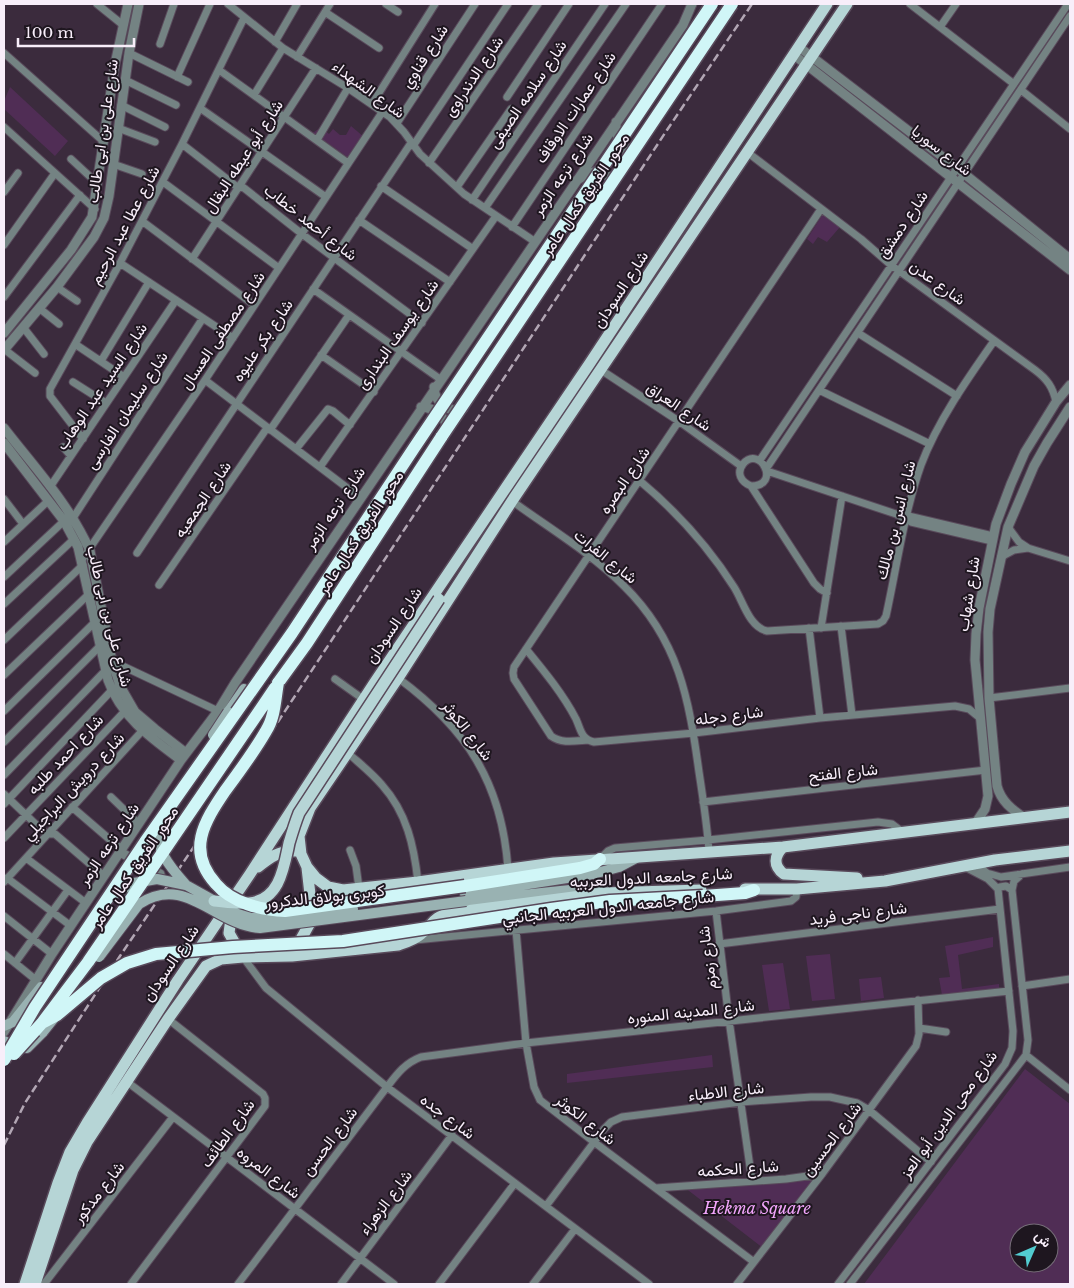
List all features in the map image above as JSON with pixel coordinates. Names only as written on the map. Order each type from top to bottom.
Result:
[{"type":"highway","name":"محور الفريق كمال عامر","points":[[4,1068],[23,1044],[43,1028],[278,683],[307,644],[442,436],[732,4]]},
{"type":"highway","name":"محور الفريق كمال عامر","points":[[4,1060],[35,1007],[134,858],[292,633],[706,6]]},
{"type":"highway","points":[[278,683],[272,716],[267,731],[214,808],[203,829],[200,843],[202,861],[216,884],[226,893],[243,903],[285,911],[466,894],[580,868],[594,864],[600,859]]},
{"type":"highway","points":[[43,1028],[101,978],[127,963],[156,954],[233,947],[343,941],[610,901],[745,893],[754,890]]},
{"type":"main road","name":"شارع السودان","points":[[25,1284],[58,1183],[73,1146],[173,988],[363,700],[590,363],[824,8],[832,4]]},
{"type":"main road","name":"شارع السودان","points":[[301,854],[299,842],[301,830],[310,808],[398,678],[512,502],[847,4]]},
{"type":"main road","points":[[590,363],[601,370]]},
{"type":"main road","points":[[214,902],[248,903],[265,896],[278,884],[285,868],[290,842],[299,813],[439,600],[449,583],[451,568]]},
{"type":"main road","points":[[186,885],[168,864],[160,848],[158,841],[159,824],[166,807],[223,711],[244,689]]},
{"type":"main road","name":"شارع جامعه الدول العربيه","points":[[301,854],[307,867],[316,878],[328,887],[342,890],[418,882],[508,869],[600,859],[636,858],[709,846],[783,847],[1070,812]]},
{"type":"main road","points":[[275,835],[279,842],[285,845],[299,842]]},
{"type":"main road","points":[[783,847],[777,854],[775,861],[778,868],[784,874],[884,881]]},
{"type":"main road","points":[[250,874],[264,861],[284,851],[293,851],[301,854]]},
{"type":"main road","name":"شارع جامعه الدول العربيه","points":[[243,957],[292,956],[398,945],[412,940],[440,916],[604,893],[797,889],[884,881],[963,866],[1070,851]]},
{"type":"main road","name":"كوبرى بولاق الدكرور","points":[[4,1041],[18,1047],[27,1048],[132,911],[148,898],[160,894],[179,894],[236,923],[260,928],[593,874],[619,867],[636,858]]},
{"type":"main road","points":[[292,956],[311,921],[312,912],[307,867]]},
{"type":"main road","name":"كوبرى بولاق الدكرور","points":[[5,1028],[18,1017],[38,983],[110,896],[134,883],[147,880],[169,881],[186,885],[214,902],[244,916],[271,918],[466,894],[590,888],[598,889],[604,893]]},
{"type":"main road","points":[[238,892],[230,914],[229,933],[243,957]]},
{"type":"main road","name":"شارع السودان","points":[[35,1284],[74,1170],[87,1142],[202,970],[210,963],[221,959],[243,957]]},
{"type":"main road","points":[[18,1017],[19,1022],[26,1031],[32,1033],[43,1028]]},
{"type":"street","points":[[97,4],[123,25]]},
{"type":"street","name":"شارع على بن ابى طالب","points":[[4,333],[84,233],[92,218],[115,64],[128,4]]},
{"type":"street","name":"شارع على بن ابى طالب","points":[[4,350],[57,287],[100,228],[107,207],[129,53],[139,4]]},
{"type":"street","points":[[160,44],[174,4]]},
{"type":"street","points":[[177,77],[210,4]]},
{"type":"street","name":"شارع الشهداء","points":[[228,4],[283,48],[383,111],[397,123],[412,144],[430,163],[456,187],[472,200],[534,241]]},
{"type":"street","points":[[275,42],[297,4]]},
{"type":"street","points":[[297,57],[330,4]]},
{"type":"street","points":[[386,4],[398,12]]},
{"type":"street","points":[[372,104],[436,4]]},
{"type":"street","name":"شارع قناوي","points":[[397,123],[475,4]]},
{"type":"street","name":"شارع بكر عليوه","points":[[137,553],[381,186],[508,4]]},
{"type":"street","name":"شارع الدندراوى","points":[[430,163],[538,4]]},
{"type":"street","points":[[507,97],[569,4]]},
{"type":"street","name":"شارع سلامه الصيفى","points":[[472,200],[605,4]]},
{"type":"street","points":[[485,208],[626,4]]},
{"type":"street","name":"شارع عمارات الاوقاف","points":[[512,227],[662,4]]},
{"type":"street","name":"شارع ترعه الزمر","points":[[5,1028],[38,983],[52,954],[183,757],[223,711],[234,682],[683,25],[692,4]]},
{"type":"street","points":[[910,4],[1014,84]]},
{"type":"street","points":[[940,27],[956,4]]},
{"type":"street","name":"شارع دمشق","points":[[767,470],[899,271],[955,179],[957,168],[1068,4]]},
{"type":"street","points":[[683,25],[706,6]]},
{"type":"street","points":[[326,12],[379,48]]},
{"type":"street","name":"شارع دمشق","points":[[760,460],[891,265],[955,179],[964,174],[1068,25],[1070,16]]},
{"type":"street","name":"شارع عطا عبد الرحيم","points":[[83,439],[50,396],[49,392],[163,182],[244,18]]},
{"type":"street","points":[[1058,18],[1068,25]]},
{"type":"street","points":[[254,95],[283,48]]},
{"type":"street","name":"شارع سوريا","points":[[796,51],[1070,270]]},
{"type":"street","points":[[4,53],[104,142]]},
{"type":"street","points":[[129,53],[188,82]]},
{"type":"street","name":"شارع سوريا","points":[[808,61],[957,168],[1070,259]]},
{"type":"street","name":"شارع أبو عيطه البقال","points":[[192,259],[316,68]]},
{"type":"street","points":[[219,70],[348,163]]},
{"type":"street","points":[[125,80],[176,105]]},
{"type":"street","points":[[317,140],[348,88]]},
{"type":"street","points":[[1021,90],[1070,129]]},
{"type":"street","points":[[121,105],[166,127]]},
{"type":"street","points":[[200,108],[326,197]]},
{"type":"street","points":[[456,187],[511,109]]},
{"type":"street","name":"شارع مصطفى العسال","points":[[4,640],[82,563],[383,111]]},
{"type":"street","points":[[616,121],[616,134],[618,141],[624,149],[629,149],[645,142]]},
{"type":"street","points":[[4,127],[94,209]]},
{"type":"street","points":[[118,128],[155,142]]},
{"type":"street","name":"شارع أحمد خطاب","points":[[182,144],[239,187],[244,188],[333,258],[422,322]]},
{"type":"street","name":"شارع عدن","points":[[747,152],[861,239],[891,265],[1046,379],[1053,390],[1056,402]]},
{"type":"street","points":[[71,159],[98,184]]},
{"type":"street","points":[[113,164],[142,174]]},
{"type":"street","points":[[575,181],[592,172],[606,173],[612,181],[609,197]]},
{"type":"street","points":[[4,192],[18,173]]},
{"type":"street","points":[[4,245],[56,173]]},
{"type":"street","points":[[163,182],[279,268]]},
{"type":"street","points":[[381,186],[473,249]]},
{"type":"street","points":[[4,297],[80,196]]},
{"type":"street","name":"شارع البصره","points":[[588,740],[561,741],[548,733],[514,679],[514,667],[821,209]]},
{"type":"street","name":"شارع يوسف البندارى","points":[[320,467],[496,216]]},
{"type":"street","points":[[359,220],[450,282]]},
{"type":"street","points":[[142,221],[254,305]]},
{"type":"street","points":[[120,263],[233,338]]},
{"type":"street","points":[[101,361],[149,282]]},
{"type":"street","points":[[57,287],[77,301]]},
{"type":"street","points":[[313,289],[402,352],[437,383],[435,396],[443,406],[452,410],[464,409]]},
{"type":"street","name":"شارع السيد عبد الوهاب","points":[[50,488],[176,300]]},
{"type":"street","points":[[39,308],[59,324]]},
{"type":"street","name":"شارع الجمعيه","points":[[159,585],[349,315]]},
{"type":"street","name":"شارع سليمان الفارسى","points":[[4,577],[68,519],[203,318]]},
{"type":"street","points":[[23,327],[44,354]]},
{"type":"street","points":[[858,333],[956,396]]},
{"type":"street","name":"شارع انس بن مالك","points":[[640,481],[663,500],[704,544],[722,568],[758,628],[767,631],[878,624],[886,616],[907,518],[921,465],[956,396],[994,340]]},
{"type":"street","points":[[75,344],[124,377]]},
{"type":"street","points":[[4,350],[35,373]]},
{"type":"street","points":[[322,355],[374,392]]},
{"type":"street","name":"شارع العراق","points":[[601,370],[680,422],[741,466]]},
{"type":"street","points":[[205,380],[268,429],[361,496]]},
{"type":"street","points":[[73,382],[106,403]]},
{"type":"street","name":"شارع شهاب","points":[[975,824],[985,809],[988,796],[975,660],[976,634],[979,608],[996,524],[1025,452],[1056,402],[1070,385]]},
{"type":"street","points":[[819,390],[930,444]]},
{"type":"street","points":[[421,407],[430,408],[441,415],[447,427],[447,436]]},
{"type":"street","name":"شارع شهاب","points":[[999,794],[989,698],[988,632],[990,609],[1008,527],[1034,466],[1070,407]]},
{"type":"street","points":[[296,449],[328,409],[350,425]]},
{"type":"street","name":"شارع على بن ابى طالب","points":[[4,428],[50,488],[90,551],[112,661],[120,686],[135,712],[183,757]]},
{"type":"street","name":"شارع على بن ابى طالب","points":[[5,446],[48,501],[68,519],[82,563],[100,646],[112,690],[125,711],[142,731],[183,757]]},
{"type":"street","points":[[63,447],[71,456]]},
{"type":"street","points":[[827,593],[814,583],[751,486],[746,484],[740,476],[741,466],[746,461],[760,460],[767,470],[907,518],[993,539]]},
{"type":"street","points":[[751,486],[760,484],[766,476],[767,470]]},
{"type":"street","points":[[821,628],[842,496]]},
{"type":"street","points":[[4,499],[23,524]]},
{"type":"street","points":[[4,542],[48,501]]},
{"type":"street","name":"شارع الفرات","points":[[512,502],[589,557],[625,587],[654,623],[666,644],[682,680],[690,710],[709,846]]},
{"type":"street","points":[[1008,527],[1019,542],[1028,548],[1070,561]]},
{"type":"street","points":[[4,604],[74,539]]},
{"type":"street","points":[[1001,557],[1014,550],[1028,548]]},
{"type":"street","points":[[4,675],[89,594]]},
{"type":"street","points":[[4,711],[95,622]]},
{"type":"street","points":[[841,626],[852,715]]},
{"type":"street","points":[[809,628],[820,718]]},
{"type":"street","points":[[4,742],[100,646]]},
{"type":"street","points":[[526,649],[560,694],[575,718],[583,736],[588,740]]},
{"type":"street","points":[[112,661],[223,711]]},
{"type":"street","points":[[4,775],[106,670]]},
{"type":"street","name":"شارع الكوثر","points":[[398,678],[441,714],[483,770],[500,813],[506,843],[508,869]]},
{"type":"street","points":[[335,679],[363,700]]},
{"type":"street","points":[[989,698],[1070,688]]},
{"type":"street","points":[[104,876],[55,834],[48,834],[5,798],[112,690]]},
{"type":"street","name":"شارع دجله","points":[[588,740],[594,742],[694,733],[820,718],[955,706],[969,709],[980,718]]},
{"type":"street","name":"شارع احمد طلبه","points":[[4,838],[125,711]]},
{"type":"street","name":"شارع درويش البراجيلي","points":[[6,880],[142,731]]},
{"type":"street","points":[[348,753],[381,783],[396,804],[410,835],[418,882]]},
{"type":"street","name":"شارع الفتح","points":[[703,802],[986,770]]},
{"type":"street","points":[[988,796],[993,798],[999,794],[1025,818]]},
{"type":"street","points":[[111,797],[128,818],[140,824]]},
{"type":"street","points":[[72,807],[121,851],[160,874]]},
{"type":"street","points":[[600,859],[608,851],[615,848],[709,846],[883,822],[897,826],[904,833]]},
{"type":"street","points":[[350,850],[356,866],[359,888]]},
{"type":"street","points":[[26,858],[86,903]]},
{"type":"street","points":[[976,864],[983,871],[996,876],[1070,867]]},
{"type":"street","points":[[963,866],[988,880],[998,889],[1006,886],[1012,890]]},
{"type":"street","points":[[1022,874],[1014,881],[1012,890],[1028,1040],[1026,1054],[1070,1090]]},
{"type":"street","points":[[6,880],[71,926]]},
{"type":"street","name":"شارع جامعه الدول العربيه الجانبي","points":[[412,940],[716,911],[791,901],[796,897],[797,889]]},
{"type":"street","name":"شارع محى الدين أبو العز","points":[[838,1284],[1005,1064],[1009,1056],[1014,1031],[998,889]]},
{"type":"street","points":[[15,963],[68,890]]},
{"type":"street","name":"شارع ناجى فريد","points":[[719,944],[1000,909]]},
{"type":"street","name":"شارع زمزم","points":[[716,911],[729,1020],[752,1181]]},
{"type":"street","points":[[4,916],[52,954]]},
{"type":"street","name":"شارع الكوثر","points":[[516,930],[526,1043],[534,1087],[540,1100],[754,1262]]},
{"type":"street","points":[[4,954],[38,983]]},
{"type":"street","name":"شارع جده","points":[[243,957],[266,988],[387,1087],[649,1284]]},
{"type":"street","points":[[1022,986],[1070,979]]},
{"type":"street","name":"شارع المدينه المنوره","points":[[387,1087],[405,1065],[421,1058],[526,1043],[1009,991]]},
{"type":"street","name":"شارع الحسين","points":[[737,1284],[822,1174],[916,1046],[919,1038],[918,1000]]},
{"type":"street","name":"شارع الطائف","points":[[131,1284],[265,1106],[263,1094],[168,1019]]},
{"type":"street","points":[[919,1028],[946,1032]]},
{"type":"street","name":"شارع محى الدين أبو العز","points":[[850,1284],[1026,1054]]},
{"type":"street","name":"شارع المروه","points":[[126,1081],[394,1284]]},
{"type":"street","name":"شارع الحسن","points":[[238,1284],[387,1087]]},
{"type":"street","name":"شارع الاطباء","points":[[546,1206],[608,1125],[622,1117],[742,1102],[811,1096],[857,1102],[931,1162]]},
{"type":"street","name":"شارع مدكور","points":[[44,1284],[173,1116]]},
{"type":"street","name":"شارع الزهراء","points":[[340,1284],[452,1135]]},
{"type":"street","name":"شارع الحكمه","points":[[656,1188],[822,1174]]},
{"type":"street","points":[[439,1284],[516,1183]]},
{"type":"street","points":[[533,1284],[575,1228]]},
{"type":"street","points":[[633,1284],[639,1276]]},
{"type":"green space","points":[[10,87],[68,141],[55,156],[4,109],[4,101]]},
{"type":"green space","points":[[351,126],[364,137],[349,158],[325,141],[323,144],[310,135],[321,127],[329,134],[333,129],[340,135],[346,135]]},
{"type":"green space","points":[[823,214],[840,227],[827,242],[818,237],[813,244],[807,239]]},
{"type":"green space","points":[[993,937],[993,947],[958,955],[962,989],[999,984],[999,991],[942,995],[939,978],[950,977],[945,946]]},
{"type":"green space","points":[[830,954],[835,999],[812,1001],[806,956]]},
{"type":"green space","points":[[783,963],[790,1009],[769,1011],[762,965]]},
{"type":"green space","points":[[881,977],[884,998],[861,1001],[859,979]]},
{"type":"green space","points":[[712,1055],[713,1067],[567,1083],[567,1074]]},
{"type":"green space","points":[[1025,1069],[1070,1104],[1070,1284],[864,1284]]},
{"type":"green space","name":"Hekma Square","points":[[821,1170],[763,1248],[684,1187],[753,1181]]},
{"type":"railway","points":[[4,1145],[25,1103],[120,956],[266,740],[667,130],[752,4]]}]
